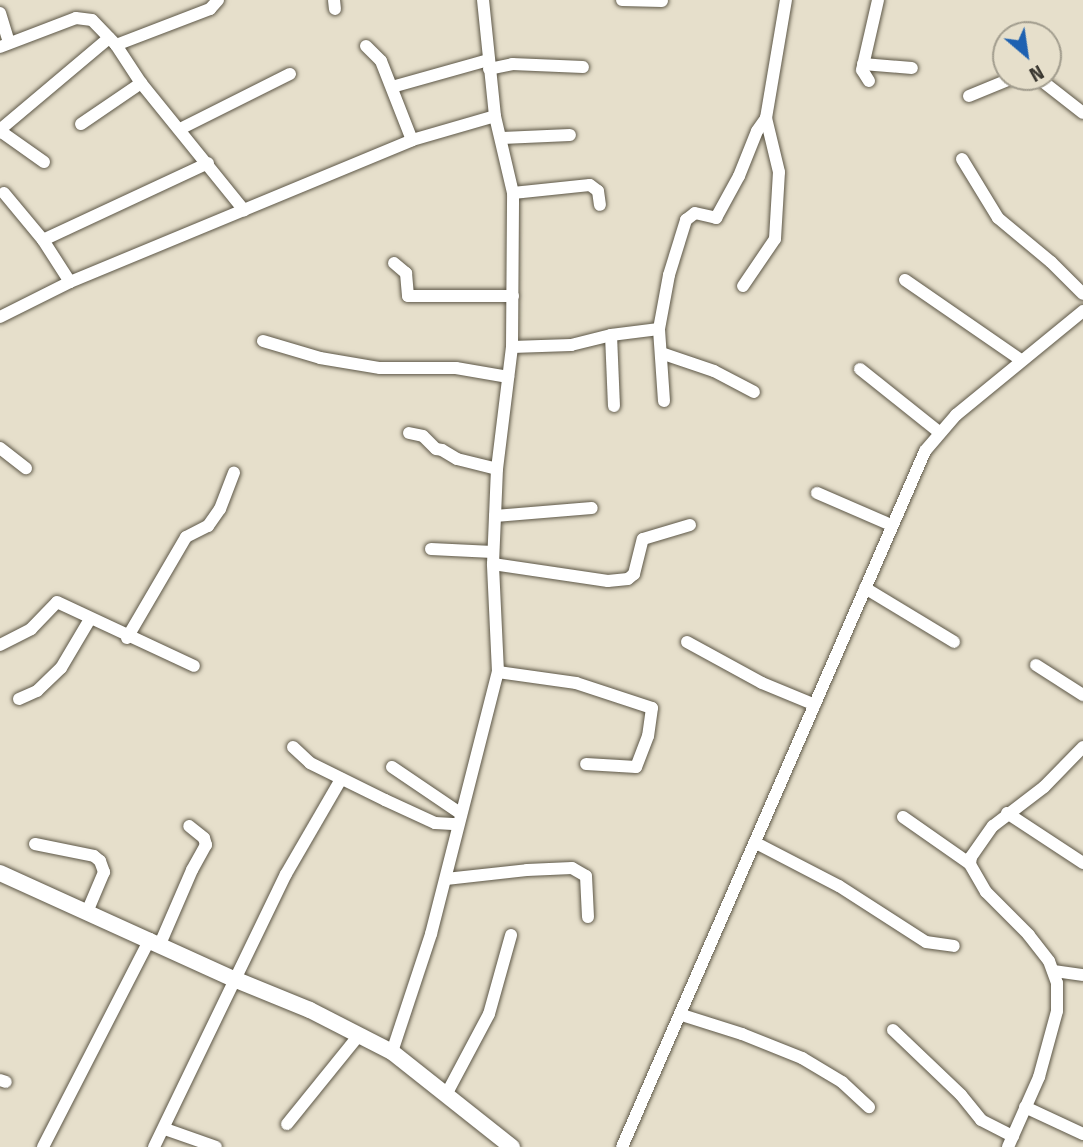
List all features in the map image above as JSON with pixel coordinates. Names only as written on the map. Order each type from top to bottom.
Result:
[{"type":"street","points":[[44,162],[3,132],[2,128],[112,42],[210,9],[218,0]]},
{"type":"street","points":[[392,1052],[446,879],[458,818],[498,672],[493,558],[497,469],[512,347],[513,193],[495,116],[484,0]]},
{"type":"street","points":[[622,0],[662,1]]},
{"type":"street","points":[[664,401],[659,329],[669,275],[686,220],[695,213],[716,218],[766,118],[786,0]]},
{"type":"street","points":[[870,81],[862,70],[878,0]]},
{"type":"street","points":[[0,13],[4,45],[76,18],[92,20],[244,210]]},
{"type":"street","points":[[366,46],[381,61],[412,140]]},
{"type":"street","points":[[392,87],[489,64],[583,67]]},
{"type":"street","points":[[863,64],[912,68]]},
{"type":"street","points":[[180,129],[290,74]]},
{"type":"street","points":[[82,124],[141,83]]},
{"type":"street","points":[[969,96],[992,86]]},
{"type":"street","points":[[1055,91],[1083,113]]},
{"type":"street","points":[[0,317],[70,282],[412,140],[495,116]]},
{"type":"street","points":[[743,286],[775,239],[779,172],[766,118]]},
{"type":"street","points":[[502,138],[570,135]]},
{"type":"street","points":[[962,159],[998,218],[1051,262],[1083,294]]},
{"type":"street","points":[[43,240],[208,163]]},
{"type":"street","points":[[513,193],[590,185],[598,191],[600,205]]},
{"type":"street","points":[[4,193],[43,240],[70,282]]},
{"type":"street","points":[[394,263],[407,273],[408,296],[513,296]]},
{"type":"street","points":[[905,281],[1021,360]]},
{"type":"street","points":[[622,1147],[682,1015],[925,451],[939,432],[1021,360],[1083,311]]},
{"type":"street","points":[[512,347],[571,345],[611,335],[659,329]]},
{"type":"street","points":[[611,335],[614,406]]},
{"type":"street","points":[[263,341],[320,358],[380,368],[456,368],[508,377]]},
{"type":"street","points":[[661,354],[714,371],[754,392]]},
{"type":"street","points":[[860,369],[939,432]]},
{"type":"street","points":[[409,433],[423,436],[436,449],[457,459],[497,469]]},
{"type":"street","points":[[0,447],[26,468]]},
{"type":"street","points":[[127,638],[187,537],[208,526],[220,509],[234,473]]},
{"type":"street","points":[[817,493],[891,525]]},
{"type":"street","points":[[495,516],[592,508]]},
{"type":"street","points":[[431,548],[608,581],[628,579],[634,575],[643,539],[690,525]]},
{"type":"street","points":[[865,588],[954,642]]},
{"type":"street","points":[[0,645],[31,629],[54,603],[194,666]]},
{"type":"street","points":[[19,699],[37,691],[61,668],[90,619]]},
{"type":"street","points":[[687,642],[762,683],[815,705]]},
{"type":"street","points":[[1036,664],[1083,695]]},
{"type":"street","points":[[498,672],[576,683],[650,705],[654,715],[636,767],[586,764]]},
{"type":"street","points":[[293,747],[310,763],[435,823],[452,846]]},
{"type":"street","points":[[970,864],[979,846],[1007,813],[1044,787],[1083,747]]},
{"type":"street","points":[[392,766],[458,818]]},
{"type":"street","points":[[154,1147],[286,874],[341,779]]},
{"type":"street","points":[[1007,813],[1083,863]]},
{"type":"street","points":[[893,1030],[961,1095],[974,1114],[1010,1141],[1039,1077],[1057,1011],[1054,971],[1029,935],[986,892],[970,864],[903,817]]},
{"type":"street","points":[[435,823],[458,818]]},
{"type":"street","points":[[43,1147],[206,845],[204,838],[189,825]]},
{"type":"street","points":[[756,843],[839,886],[926,942],[954,946]]},
{"type":"street","points":[[35,844],[94,856],[100,861],[104,872],[87,912]]},
{"type":"street","points":[[446,879],[572,868],[586,876],[588,917]]},
{"type":"street","points":[[0,873],[234,979],[310,1010],[392,1052],[512,1147]]},
{"type":"street","points":[[447,1093],[489,1014],[511,935]]},
{"type":"street","points":[[1054,971],[1083,975]]},
{"type":"street","points":[[682,1015],[742,1034],[802,1058],[842,1082],[869,1107]]},
{"type":"street","points":[[287,1124],[359,1035]]},
{"type":"street","points":[[1025,1107],[1083,1135]]},
{"type":"street","points":[[164,1129],[216,1147]]}]
